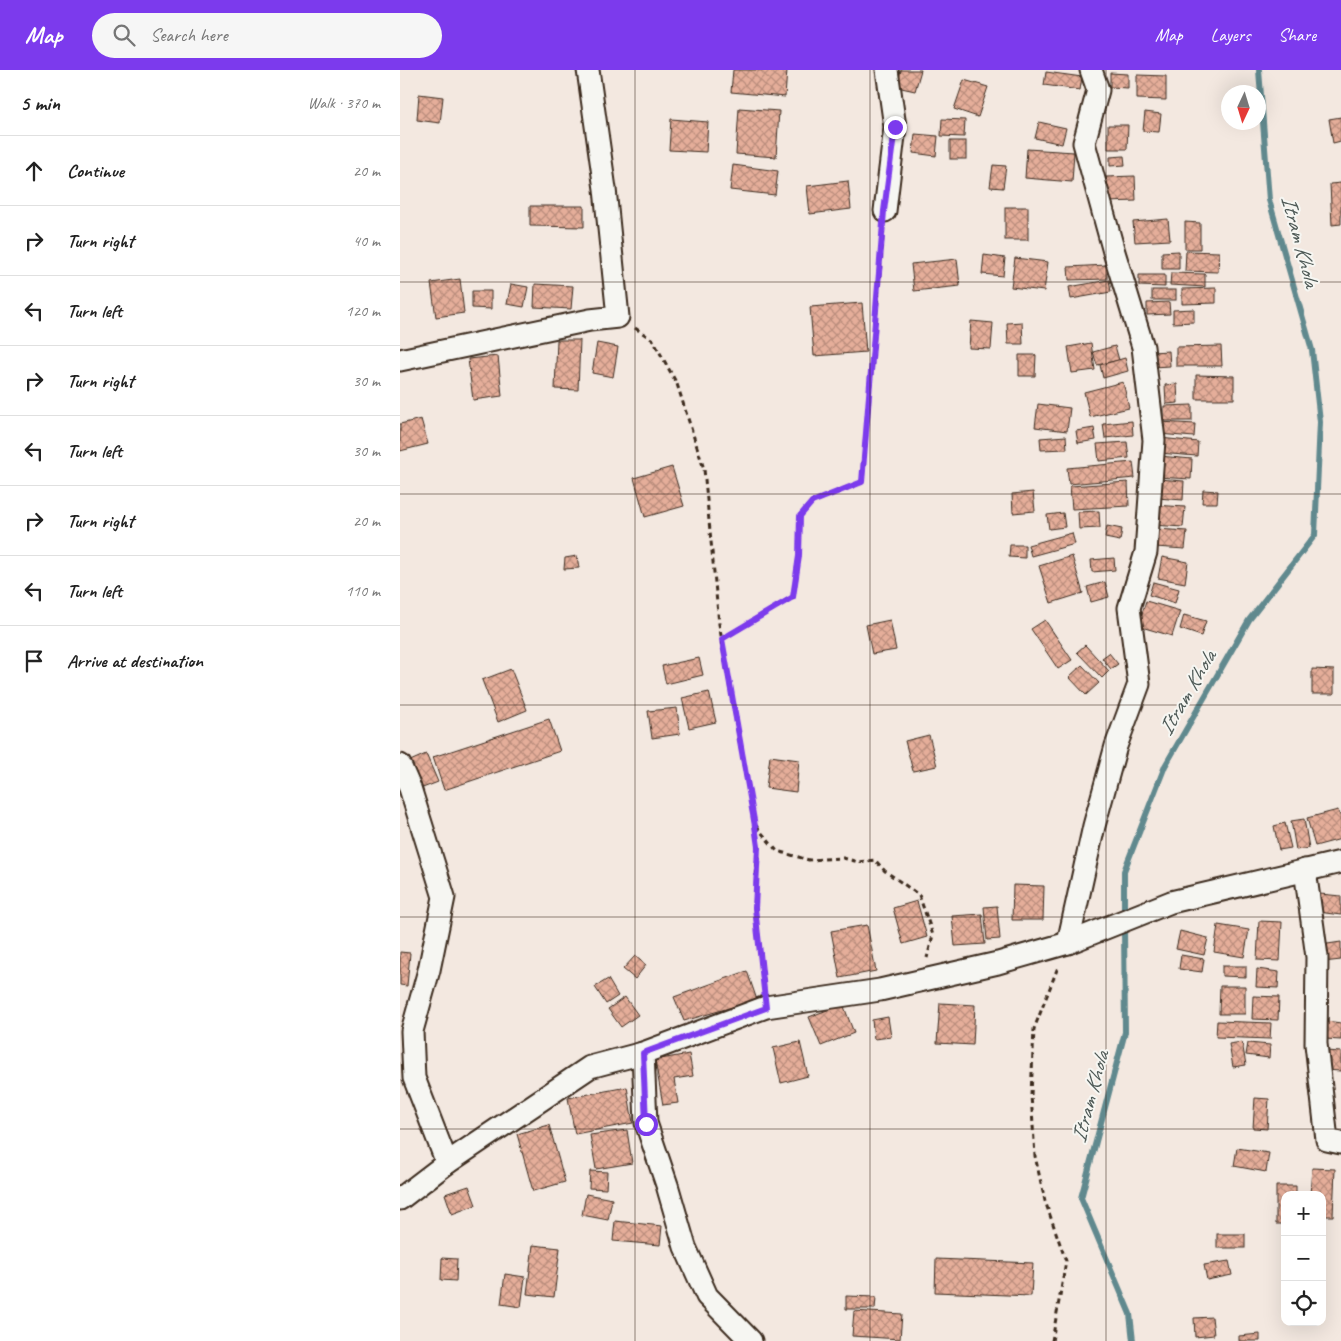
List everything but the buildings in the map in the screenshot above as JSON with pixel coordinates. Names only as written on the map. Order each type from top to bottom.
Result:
[{"type":"street","points":[[400,360],[590,320],[618,317],[605,189],[588,70]]},
{"type":"street","points":[[884,211],[895,127],[887,70]]},
{"type":"street","points":[[1068,943],[1094,826],[1116,746],[1138,684],[1129,608],[1146,552],[1154,440],[1143,347],[1084,143],[1098,90],[1091,70]]},
{"type":"street","points":[[400,765],[410,788],[444,898],[429,970],[412,1031],[414,1078],[447,1163]]},
{"type":"street","points":[[400,1199],[447,1163],[590,1067],[643,1053],[766,1008],[880,990],[998,963],[1068,943],[1171,902],[1341,862]]},
{"type":"street","points":[[1305,870],[1317,957],[1316,1044],[1326,1140],[1341,1143]]},
{"type":"street","points":[[643,1053],[646,1124],[667,1185],[684,1247],[707,1296],[751,1341]]},
{"type":"path","points":[[722,639],[793,597],[799,556],[800,516],[812,502],[862,482],[884,211]]},
{"type":"path","points":[[618,317],[653,340],[676,384],[704,469],[719,624],[758,847],[755,908],[766,1008]]},
{"type":"path","points":[[755,826],[777,851],[810,860],[843,858],[858,862],[875,860],[885,871],[919,895],[933,934]]},
{"type":"path","points":[[1052,1341],[1066,1261],[1045,1200],[1035,1156],[1031,1095],[1034,1029],[1068,943]]},
{"type":"waterway","name":"Itram Khola","points":[[1124,916],[1124,871],[1165,766],[1249,620],[1315,535],[1320,422],[1312,350],[1269,200],[1259,70]]},
{"type":"waterway","name":"Itram Khola","points":[[1124,926],[1125,1032],[1081,1198],[1130,1314],[1133,1341]]},
{"type":"route","points":[[646,1124],[643,1053],[766,1008],[755,908],[758,847],[722,639],[793,597],[799,556],[800,516],[812,502],[862,482],[884,211],[895,127]]}]
